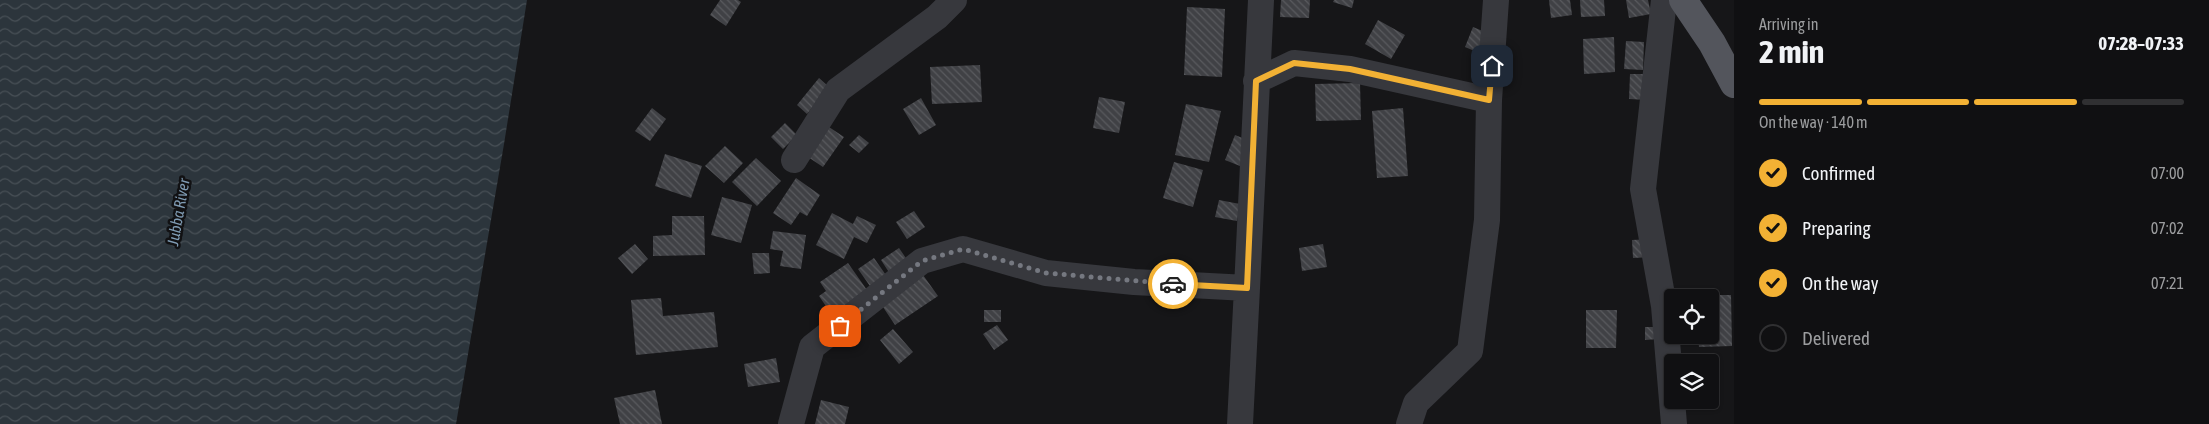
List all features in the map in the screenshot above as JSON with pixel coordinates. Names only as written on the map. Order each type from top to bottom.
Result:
[{"type":"main road","points":[[1683,0],[1712,43],[1734,84]]},
{"type":"street","points":[[794,160],[838,90],[937,17],[954,0]]},
{"type":"street","points":[[1240,424],[1260,0]]},
{"type":"street","points":[[1409,424],[1416,403],[1470,351],[1487,220],[1489,100],[1496,0]]},
{"type":"street","points":[[1664,0],[1643,190],[1664,306],[1674,424]]},
{"type":"street","points":[[1256,81],[1294,63],[1350,69],[1489,100]]},
{"type":"street","points":[[791,424],[812,347],[922,261],[963,249],[1046,273],[1134,282],[1247,288]]},
{"type":"water","name":"Jubba River","points":[[0,0],[527,0],[456,424],[0,424]]},
{"type":"building","points":[[720,0],[738,0],[741,2],[726,26],[710,15]]},
{"type":"building","points":[[1281,0],[1310,0],[1309,18],[1280,17]]},
{"type":"building","points":[[1334,0],[1354,0],[1352,8],[1333,2]]},
{"type":"building","points":[[1549,0],[1570,0],[1572,15],[1551,18]]},
{"type":"building","points":[[1580,0],[1604,0],[1605,16],[1581,17]]},
{"type":"building","points":[[1626,0],[1648,0],[1651,14],[1629,18]]},
{"type":"building","points":[[1187,7],[1225,9],[1222,77],[1184,75]]},
{"type":"building","points":[[1378,20],[1405,35],[1391,59],[1365,44]]},
{"type":"building","points":[[1473,27],[1492,35],[1484,55],[1465,47]]},
{"type":"building","points":[[1614,37],[1615,72],[1584,74],[1583,39]]},
{"type":"building","points":[[1626,41],[1644,42],[1643,70],[1624,69]]},
{"type":"building","points":[[980,65],[982,102],[932,104],[930,67]]},
{"type":"building","points":[[1630,74],[1648,74],[1647,100],[1629,99]]},
{"type":"building","points":[[819,78],[829,87],[807,114],[797,105]]},
{"type":"building","points":[[1360,83],[1361,120],[1316,121],[1315,84]]},
{"type":"building","points":[[1099,97],[1125,102],[1119,133],[1093,128]]},
{"type":"building","points":[[921,98],[936,125],[919,135],[903,109]]},
{"type":"building","points":[[1186,104],[1221,111],[1209,162],[1175,155]]},
{"type":"building","points":[[652,108],[666,119],[650,141],[635,131]]},
{"type":"building","points":[[1403,108],[1408,176],[1377,178],[1372,111]]},
{"type":"building","points":[[785,123],[797,135],[783,149],[771,137]]},
{"type":"building","points":[[829,127],[844,137],[823,167],[808,157]]},
{"type":"building","points":[[859,135],[869,143],[859,153],[849,145]]},
{"type":"building","points":[[1235,135],[1250,141],[1240,166],[1225,160]]},
{"type":"building","points":[[725,146],[743,163],[724,183],[705,166]]},
{"type":"building","points":[[665,154],[702,166],[691,198],[655,186]]},
{"type":"building","points":[[756,158],[781,181],[757,206],[732,182]]},
{"type":"building","points":[[1174,162],[1203,170],[1193,207],[1163,198]]},
{"type":"building","points":[[796,178],[820,195],[807,216],[800,212],[791,225],[773,213]]},
{"type":"building","points":[[722,197],[752,205],[741,243],[711,235]]},
{"type":"building","points":[[1219,200],[1240,204],[1237,221],[1215,217]]},
{"type":"building","points":[[914,211],[925,227],[907,239],[896,222]]},
{"type":"building","points":[[832,213],[853,224],[857,216],[876,225],[867,243],[854,237],[844,259],[816,245]]},
{"type":"building","points":[[672,216],[704,216],[705,255],[653,256],[653,236],[672,235]]},
{"type":"building","points":[[773,231],[806,235],[801,269],[780,266],[783,251],[770,249]]},
{"type":"building","points":[[1651,239],[1652,257],[1633,258],[1632,240]]},
{"type":"building","points":[[635,244],[648,259],[632,274],[618,258]]},
{"type":"building","points":[[1323,244],[1327,267],[1302,271],[1299,248]]},
{"type":"building","points":[[899,248],[910,264],[892,277],[881,260]]},
{"type":"building","points":[[752,253],[769,253],[770,273],[754,274]]},
{"type":"building","points":[[874,258],[888,278],[872,289],[858,269]]},
{"type":"building","points":[[848,263],[867,290],[832,315],[819,296],[826,291],[820,282]]},
{"type":"building","points":[[923,275],[938,296],[895,325],[881,304]]},
{"type":"building","points":[[1719,295],[1731,295],[1732,346],[1699,347],[1699,344],[1719,344]]},
{"type":"building","points":[[661,298],[663,316],[714,312],[718,347],[636,355],[631,300]]},
{"type":"building","points":[[984,310],[1001,310],[1001,322],[984,322]]},
{"type":"building","points":[[1586,310],[1617,310],[1616,348],[1586,348]]},
{"type":"building","points":[[997,325],[1008,340],[994,350],[983,334]]},
{"type":"building","points":[[1645,327],[1658,327],[1659,339],[1645,340]]},
{"type":"building","points":[[893,329],[913,352],[899,364],[880,340]]},
{"type":"building","points":[[776,358],[780,382],[748,387],[744,364]]},
{"type":"building","points":[[655,390],[662,424],[620,424],[614,398]]},
{"type":"building","points":[[821,400],[849,407],[845,424],[815,424]]},
{"type":"way so far","points":[[840,326],[922,261],[963,249],[1046,273],[1173,284]]},
{"type":"route","points":[[1173,284],[1247,288],[1256,81],[1294,63],[1350,69],[1489,100],[1492,66]]}]
